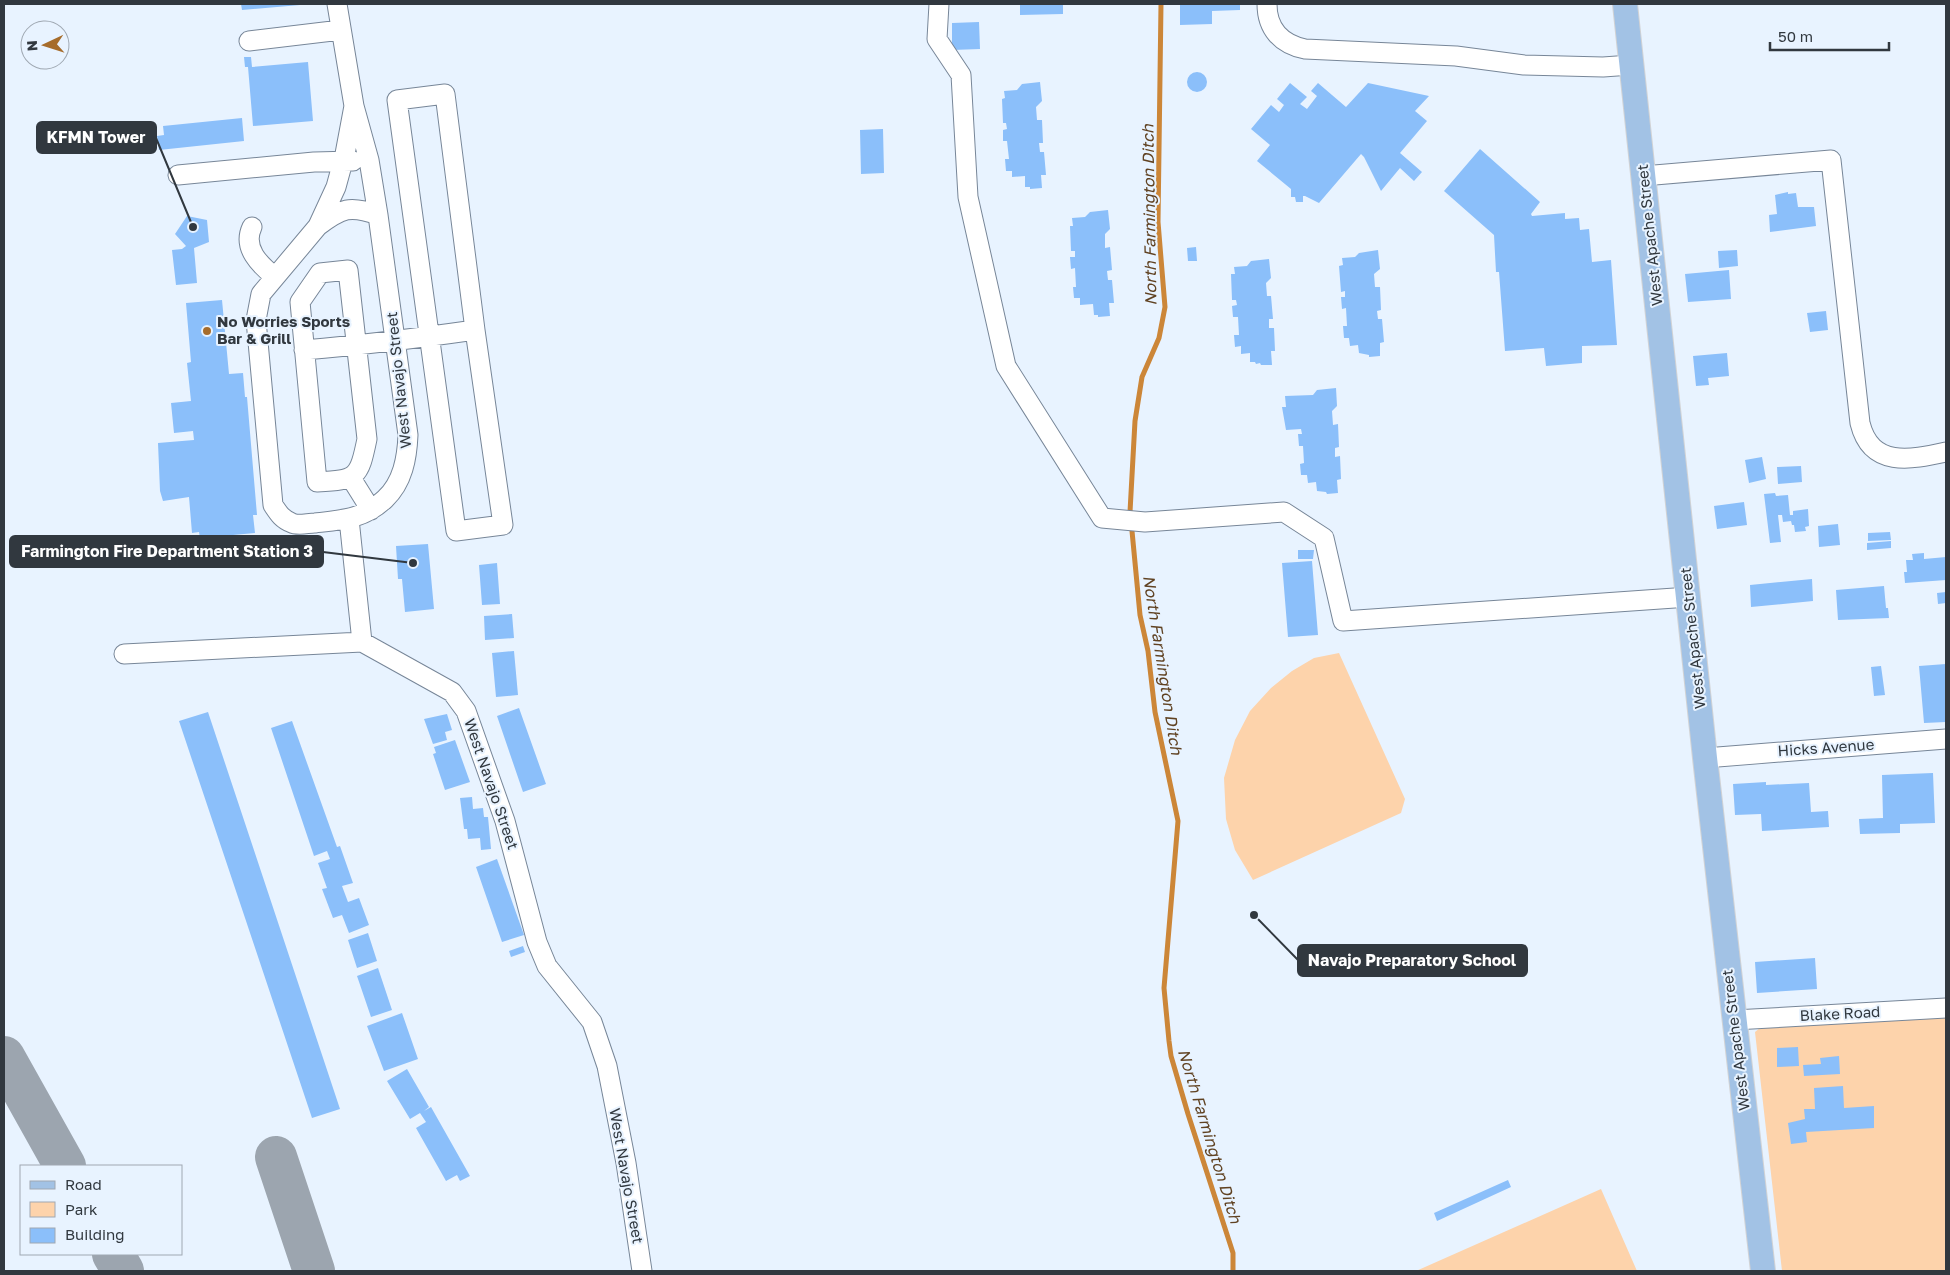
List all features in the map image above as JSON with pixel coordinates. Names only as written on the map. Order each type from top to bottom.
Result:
[{"type":"main road","name":"West Apache Street","points":[[1625,4],[1705,758],[1763,1271]]},
{"type":"street","name":"West Navajo Street","points":[[318,226],[261,294],[256,320],[273,505],[281,518],[294,524],[349,519],[371,510],[386,498],[398,481],[407,461],[408,436],[378,215],[369,160],[354,106],[337,4]]},
{"type":"street","points":[[939,4],[937,39],[961,75],[968,197],[1006,366],[1102,518],[1145,522],[1284,512],[1324,538],[1343,621],[1689,598]]},
{"type":"street","points":[[1267,4],[1269,19],[1282,40],[1291,46],[1305,49],[1456,56],[1524,65],[1603,67],[1631,65]]},
{"type":"street","points":[[249,41],[341,30]]},
{"type":"street","points":[[445,94],[476,330],[503,526],[456,531],[397,100],[445,94]]},
{"type":"street","points":[[318,226],[336,188],[354,106]]},
{"type":"street","points":[[178,175],[314,162],[369,160]]},
{"type":"street","points":[[1643,176],[1831,160],[1860,423],[1863,435],[1869,446],[1888,457],[1899,458],[1946,452]]},
{"type":"street","points":[[318,226],[332,215],[348,208],[378,215]]},
{"type":"street","points":[[252,227],[250,238],[252,254],[275,277]]},
{"type":"street","points":[[348,270],[356,345],[368,438],[362,462],[351,478],[342,481],[317,482],[300,302],[320,273],[348,270]]},
{"type":"street","points":[[304,350],[395,341],[476,330]]},
{"type":"street","points":[[351,478],[371,510]]},
{"type":"street","points":[[124,654],[362,642],[349,519]]},
{"type":"street","name":"West Navajo Street","points":[[362,642],[452,692],[466,711],[505,821],[537,942],[547,966],[592,1022],[606,1066],[626,1163],[642,1271]]},
{"type":"street","name":"Hicks Avenue","points":[[1705,758],[1946,739]]},
{"type":"street","name":"Blake Road","points":[[1734,1020],[1946,1008]]},
{"type":"green space","points":[[1339,653],[1405,799],[1401,813],[1253,880],[1235,850],[1226,819],[1224,778],[1235,740],[1250,711],[1271,688],[1292,671],[1314,658]]},
{"type":"green space","points":[[1946,1018],[1946,1271],[1782,1271],[1755,1032],[1760,1028]]},
{"type":"green space","points":[[1601,1189],[1637,1271],[1416,1271]]},
{"type":"building","points":[[241,4],[300,4],[300,5],[242,10]]},
{"type":"building","points":[[1020,4],[1063,4],[1063,14],[1020,15]]},
{"type":"building","points":[[1180,4],[1240,4],[1240,10],[1212,11],[1212,24],[1180,25]]},
{"type":"building","points":[[979,22],[980,49],[952,50],[952,23]]},
{"type":"building","points":[[244,57],[251,57],[252,67],[308,62],[313,121],[253,126],[248,67],[245,67]]},
{"type":"building","points":[[1193,72],[1201,72],[1207,78],[1207,86],[1201,92],[1193,92],[1187,86],[1187,78]]},
{"type":"building","points":[[1040,82],[1042,101],[1036,107],[1037,120],[1042,120],[1043,143],[1039,143],[1040,152],[1044,152],[1046,175],[1041,175],[1042,188],[1030,189],[1030,187],[1025,187],[1025,176],[1012,177],[1012,171],[1006,171],[1005,159],[1009,159],[1007,141],[1003,141],[1003,130],[1007,129],[1006,123],[1003,123],[1002,99],[1005,98],[1004,91],[1017,90],[1022,84]]},
{"type":"building","points":[[1290,83],[1307,97],[1300,104],[1307,109],[1317,96],[1311,91],[1318,83],[1346,107],[1368,83],[1429,96],[1415,111],[1427,121],[1400,153],[1422,172],[1414,181],[1400,168],[1381,191],[1361,154],[1319,203],[1305,196],[1303,196],[1303,202],[1296,202],[1295,197],[1291,197],[1291,189],[1257,161],[1270,145],[1251,129],[1271,105],[1279,112],[1284,105],[1277,99]]},
{"type":"building","points":[[242,118],[244,141],[159,150],[157,136],[164,135],[163,126]]},
{"type":"building","points":[[883,129],[884,173],[861,174],[860,130]]},
{"type":"building","points":[[1480,149],[1540,202],[1531,214],[1532,216],[1565,213],[1565,219],[1579,218],[1580,230],[1589,229],[1592,262],[1611,260],[1617,345],[1582,346],[1582,363],[1546,366],[1544,348],[1505,351],[1499,272],[1496,272],[1494,235],[1444,191]]},
{"type":"building","points":[[1788,192],[1788,194],[1796,193],[1798,207],[1814,207],[1816,226],[1770,232],[1769,215],[1777,214],[1775,195]]},
{"type":"building","points":[[1108,210],[1110,229],[1105,234],[1105,248],[1110,247],[1112,270],[1107,271],[1108,280],[1112,280],[1114,303],[1109,303],[1110,316],[1098,317],[1098,315],[1094,315],[1093,304],[1080,305],[1080,298],[1074,298],[1073,287],[1076,287],[1075,268],[1071,269],[1070,257],[1075,257],[1075,251],[1071,251],[1070,226],[1073,226],[1072,218],[1085,217],[1090,212]]},
{"type":"building","points":[[187,216],[207,220],[209,242],[194,248],[197,283],[176,285],[172,250],[182,249],[186,246],[175,234]]},
{"type":"building","points":[[1196,247],[1197,261],[1188,261],[1187,248]]},
{"type":"building","points":[[1378,250],[1380,269],[1374,274],[1375,287],[1380,287],[1381,310],[1377,311],[1378,319],[1382,319],[1384,342],[1380,343],[1380,356],[1369,357],[1369,355],[1359,353],[1358,345],[1350,346],[1349,338],[1344,338],[1343,326],[1347,326],[1346,308],[1342,309],[1341,297],[1345,297],[1345,291],[1341,292],[1339,266],[1343,265],[1342,258],[1355,257],[1359,253]]},
{"type":"building","points":[[1737,250],[1738,266],[1719,268],[1718,251]]},
{"type":"building","points":[[1269,259],[1271,278],[1266,283],[1267,296],[1271,296],[1273,319],[1269,319],[1269,328],[1274,328],[1275,351],[1271,351],[1272,365],[1261,365],[1260,363],[1250,362],[1250,353],[1241,354],[1241,346],[1235,347],[1234,335],[1239,335],[1238,317],[1233,317],[1232,306],[1237,305],[1236,300],[1232,300],[1231,274],[1235,274],[1234,267],[1247,266],[1251,261]]},
{"type":"building","points":[[1729,270],[1731,299],[1688,302],[1685,274]]},
{"type":"building","points":[[222,300],[229,374],[243,373],[245,397],[247,397],[257,515],[253,515],[255,533],[200,538],[199,532],[192,533],[189,497],[163,501],[160,491],[158,443],[194,440],[193,431],[174,433],[171,403],[191,401],[187,363],[191,362],[186,303]]},
{"type":"building","points":[[1826,311],[1828,330],[1810,332],[1807,313]]},
{"type":"building","points":[[1727,353],[1729,376],[1708,378],[1709,385],[1696,386],[1693,356]]},
{"type":"building","points":[[1336,388],[1337,406],[1332,411],[1333,425],[1338,424],[1339,447],[1335,448],[1335,457],[1340,456],[1341,479],[1337,480],[1338,493],[1327,494],[1326,492],[1317,491],[1316,482],[1308,483],[1307,475],[1301,475],[1300,464],[1304,463],[1303,446],[1299,446],[1298,434],[1302,434],[1301,429],[1286,430],[1282,407],[1286,407],[1285,396],[1313,395],[1317,390]]},
{"type":"building","points":[[1762,457],[1766,479],[1749,483],[1745,460]]},
{"type":"building","points":[[1801,466],[1802,482],[1778,484],[1777,467]]},
{"type":"building","points":[[1775,493],[1776,496],[1788,495],[1790,515],[1793,515],[1793,511],[1808,509],[1809,526],[1805,527],[1806,531],[1795,532],[1791,521],[1783,522],[1782,515],[1778,515],[1781,542],[1770,543],[1764,494]]},
{"type":"building","points":[[1744,502],[1747,525],[1717,529],[1714,506]]},
{"type":"building","points":[[1838,524],[1840,545],[1819,547],[1818,526]]},
{"type":"building","points":[[1890,532],[1891,540],[1868,541],[1868,533]]},
{"type":"building","points":[[1891,541],[1891,548],[1867,550],[1867,543]]},
{"type":"building","points":[[428,544],[434,609],[405,612],[402,579],[398,579],[396,546]]},
{"type":"building","points":[[1298,550],[1314,550],[1313,559],[1298,559]]},
{"type":"building","points":[[1924,553],[1924,559],[1946,557],[1946,580],[1905,583],[1904,572],[1907,572],[1906,560],[1913,560],[1912,554]]},
{"type":"building","points":[[1312,561],[1318,635],[1288,637],[1282,563]]},
{"type":"building","points":[[497,563],[500,604],[482,605],[479,565]]},
{"type":"building","points":[[1812,579],[1813,601],[1751,607],[1750,585]]},
{"type":"building","points":[[1884,586],[1889,618],[1838,620],[1836,590]]},
{"type":"building","points":[[1946,592],[1946,603],[1938,604],[1937,593]]},
{"type":"building","points":[[512,614],[514,638],[485,640],[484,616]]},
{"type":"building","points":[[514,651],[518,695],[496,697],[492,653]]},
{"type":"building","points":[[1946,664],[1946,722],[1924,723],[1919,666]]},
{"type":"building","points":[[1881,666],[1885,695],[1874,696],[1871,667]]},
{"type":"building","points":[[519,708],[546,784],[523,792],[497,716]]},
{"type":"building","points":[[208,712],[340,1109],[312,1118],[179,721]]},
{"type":"building","points":[[447,714],[452,730],[445,732],[447,740],[433,744],[424,719]]},
{"type":"building","points":[[292,721],[337,847],[340,846],[353,883],[342,886],[348,902],[359,898],[369,925],[349,933],[342,915],[333,918],[322,889],[327,888],[318,863],[330,859],[327,851],[314,856],[271,728]]},
{"type":"building","points":[[455,740],[470,782],[445,790],[433,754],[436,753],[434,747]]},
{"type":"building","points":[[1933,773],[1935,823],[1900,824],[1900,833],[1860,834],[1859,819],[1883,818],[1882,775]]},
{"type":"building","points":[[1766,782],[1766,785],[1809,783],[1811,812],[1828,811],[1829,827],[1762,831],[1761,814],[1735,815],[1733,784]]},
{"type":"building","points":[[472,797],[473,809],[483,808],[484,817],[488,817],[491,849],[481,850],[480,838],[468,839],[467,829],[464,829],[460,798]]},
{"type":"building","points":[[497,859],[524,935],[502,942],[476,867]]},
{"type":"building","points":[[368,933],[377,961],[357,968],[348,940]]},
{"type":"building","points":[[523,946],[525,952],[511,957],[509,951]]},
{"type":"building","points":[[1815,958],[1817,989],[1757,993],[1755,962]]},
{"type":"building","points":[[378,968],[392,1010],[371,1017],[357,976]]},
{"type":"building","points":[[402,1013],[418,1059],[384,1071],[367,1026]]},
{"type":"building","points":[[1798,1047],[1799,1066],[1777,1067],[1777,1048]]},
{"type":"building","points":[[1839,1056],[1840,1074],[1804,1076],[1803,1065],[1821,1064],[1820,1058]]},
{"type":"building","points":[[407,1069],[429,1107],[424,1111],[431,1107],[470,1176],[460,1181],[457,1175],[446,1181],[416,1128],[426,1122],[420,1113],[410,1119],[387,1081]]},
{"type":"building","points":[[1843,1086],[1844,1108],[1874,1106],[1874,1128],[1806,1132],[1807,1142],[1791,1144],[1788,1123],[1805,1119],[1804,1109],[1815,1109],[1814,1088]]},
{"type":"building","points":[[1508,1180],[1511,1187],[1437,1221],[1434,1213]]},
{"type":"waterway","name":"North Farmington Ditch","points":[[1130,512],[1135,421],[1142,377],[1159,338],[1165,307],[1158,222],[1161,4]]},
{"type":"waterway","name":"North Farmington Ditch","points":[[1132,531],[1140,615],[1148,651],[1155,712],[1178,821],[1164,988],[1171,1056],[1233,1253],[1233,1271]]},
{"type":"taxiway","points":[[4,1057],[64,1165]]},
{"type":"taxiway","points":[[276,1157],[314,1271]]},
{"type":"taxiway","points":[[114,1255],[123,1271]]},
{"type":"place","name":"KFMN Tower","points":[[193,227]]},
{"type":"place","name":"No Worries Sports Bar & Grill","points":[[207,331]]},
{"type":"place","name":"Farmington Fire Department Station 3","points":[[413,563]]},
{"type":"place","name":"Navajo Preparatory School","points":[[1254,915]]}]
